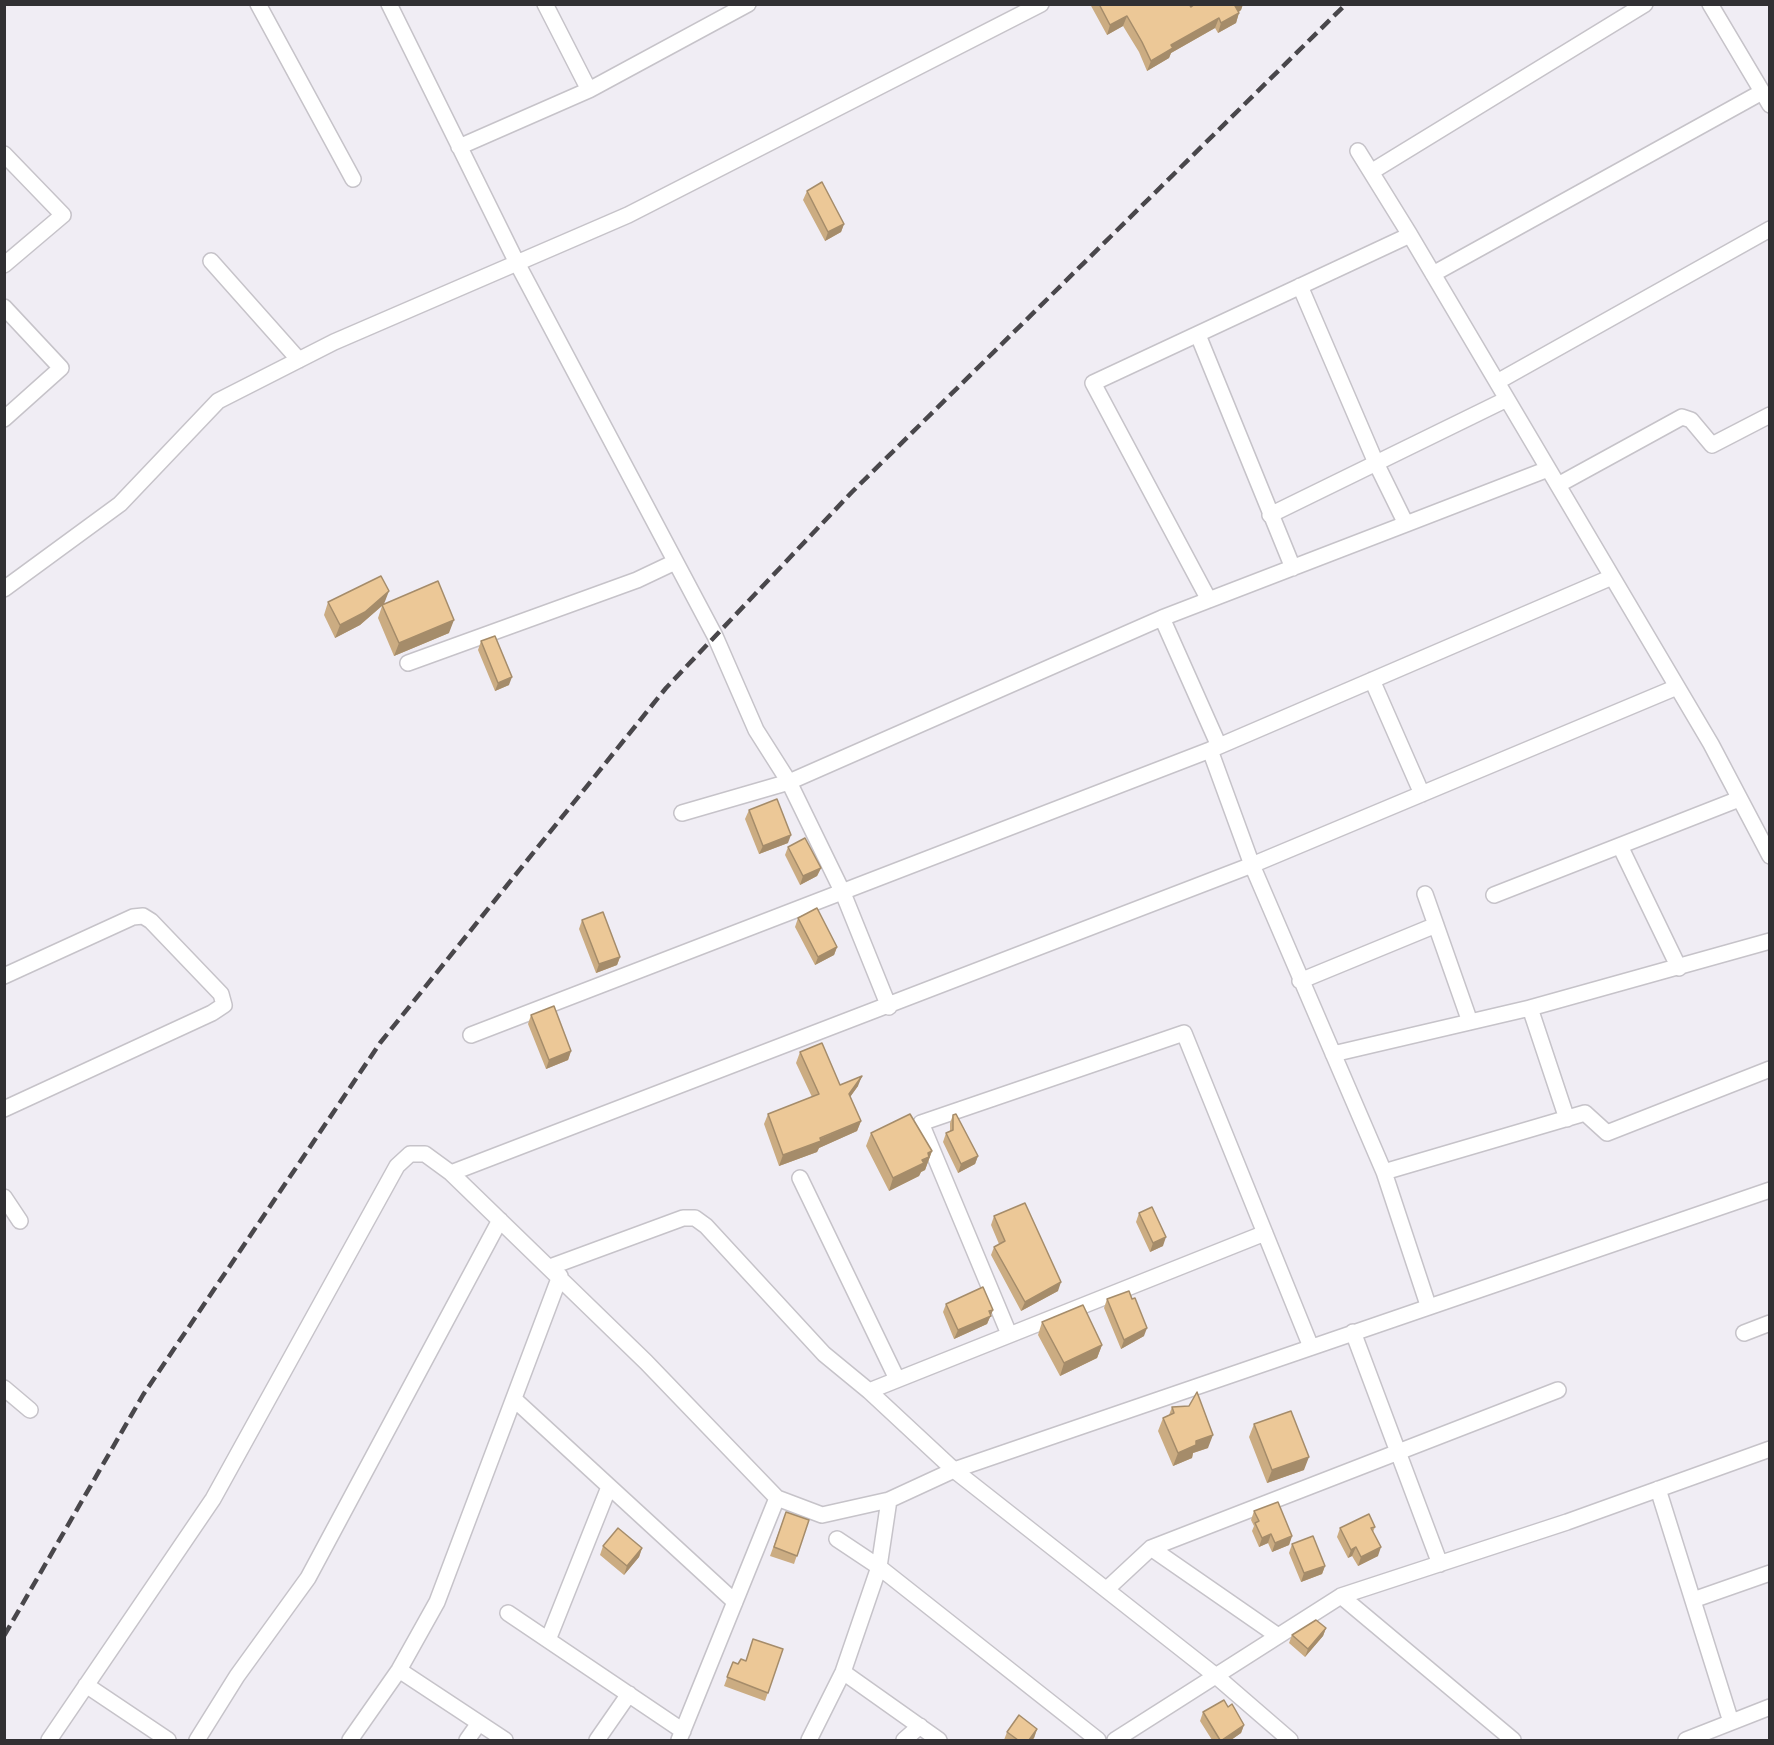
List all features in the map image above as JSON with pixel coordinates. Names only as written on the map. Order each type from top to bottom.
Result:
[{"type":"street","points":[[258,4],[353,179]]},
{"type":"street","points":[[389,4],[517,263],[715,636],[756,730],[789,782],[843,893],[889,1006]]},
{"type":"street","points":[[545,4],[589,90]]},
{"type":"street","points":[[459,147],[589,90],[748,4]]},
{"type":"street","points":[[4,590],[120,504],[202,415],[218,402],[299,360],[628,215],[1041,4]]},
{"type":"street","points":[[1371,172],[1645,4]]},
{"type":"street","points":[[1433,274],[1766,98],[1710,4]]},
{"type":"street","points":[[1358,150],[1677,687],[1739,799],[1765,837],[1770,856]]},
{"type":"street","points":[[4,154],[63,215],[4,265]]},
{"type":"street","points":[[1497,382],[1770,229]]},
{"type":"street","points":[[1209,600],[1093,383],[1410,235]]},
{"type":"street","points":[[211,261],[299,360]]},
{"type":"street","points":[[1300,286],[1376,463],[1406,525]]},
{"type":"street","points":[[4,307],[61,368],[4,419]]},
{"type":"street","points":[[1197,334],[1293,568]]},
{"type":"street","points":[[1270,515],[1507,399]]},
{"type":"street","points":[[1558,485],[1682,417],[1690,420],[1712,445],[1770,415]]},
{"type":"street","points":[[682,813],[789,782],[1162,618],[1548,469]]},
{"type":"street","points":[[408,663],[637,580],[675,562]]},
{"type":"street","points":[[471,1035],[1214,748],[1612,577]]},
{"type":"street","points":[[1162,618],[1214,748],[1252,865],[1384,1172],[1428,1305]]},
{"type":"street","points":[[1372,680],[1422,794]]},
{"type":"street","points":[[451,1173],[1252,865],[1677,687]]},
{"type":"street","points":[[1494,895],[1739,799]]},
{"type":"street","points":[[1620,846],[1679,968]]},
{"type":"street","points":[[1425,894],[1470,1022]]},
{"type":"street","points":[[4,976],[133,917],[143,916],[152,921],[221,994],[224,1005],[213,1014],[4,1109]]},
{"type":"street","points":[[1300,981],[1436,925]]},
{"type":"street","points":[[1332,1054],[1530,1008],[1679,968],[1770,940]]},
{"type":"street","points":[[1530,1008],[1567,1119]]},
{"type":"street","points":[[1009,1334],[921,1123],[1184,1033],[1311,1347]]},
{"type":"street","points":[[1384,1172],[1585,1113],[1607,1133],[1770,1069]]},
{"type":"street","points":[[49,1740],[213,1499],[397,1166],[410,1154],[417,1153],[432,1159],[451,1173],[555,1271],[777,1498],[822,1515],[889,1500],[954,1470],[1428,1305],[1770,1190]]},
{"type":"street","points":[[800,1178],[897,1379]]},
{"type":"street","points":[[4,1197],[20,1221]]},
{"type":"street","points":[[350,1740],[399,1670],[437,1602],[514,1399],[555,1271],[682,1218],[694,1218],[706,1226],[824,1354],[869,1390],[954,1470],[1108,1588],[1290,1740]]},
{"type":"street","points":[[197,1740],[237,1676],[296,1597],[322,1554],[500,1220]]},
{"type":"street","points":[[869,1390],[1265,1233]]},
{"type":"street","points":[[1744,1333],[1770,1323]]},
{"type":"street","points":[[1353,1332],[1396,1452],[1440,1563]]},
{"type":"street","points":[[4,1388],[30,1410]]},
{"type":"street","points":[[1108,1588],[1151,1548],[1558,1390]]},
{"type":"street","points":[[514,1399],[735,1602]]},
{"type":"street","points":[[1115,1740],[1341,1596],[1659,1489],[1770,1449]]},
{"type":"street","points":[[548,1640],[609,1487]]},
{"type":"street","points":[[1659,1489],[1731,1722]]},
{"type":"street","points":[[508,1612],[629,1694],[681,1736],[777,1498]]},
{"type":"street","points":[[809,1740],[843,1672],[879,1567],[889,1500]]},
{"type":"street","points":[[837,1539],[879,1567],[1098,1740]]},
{"type":"street","points":[[1151,1548],[1278,1636]]},
{"type":"street","points":[[1693,1600],[1770,1573]]},
{"type":"street","points":[[1341,1596],[1513,1740]]},
{"type":"street","points":[[399,1670],[505,1740]]},
{"type":"street","points":[[843,1672],[939,1740]]},
{"type":"street","points":[[86,1685],[168,1740]]},
{"type":"street","points":[[597,1740],[629,1694]]},
{"type":"street","points":[[1694,1739],[1770,1707]]},
{"type":"street","points":[[467,1740],[478,1723]]},
{"type":"street","points":[[904,1740],[920,1726]]},
{"type":"building","points":[[1099,4],[1189,4],[1191,7],[1195,4],[1238,4],[1235,6],[1239,13],[1221,23],[1219,18],[1171,45],[1173,48],[1151,61],[1127,16],[1110,25]]},
{"type":"building","points":[[822,182],[844,224],[828,232],[807,191]]},
{"type":"building","points":[[381,576],[389,591],[365,612],[340,625],[328,602]]},
{"type":"building","points":[[438,581],[454,620],[399,643],[382,605]]},
{"type":"building","points":[[495,636],[512,677],[498,683],[481,641]]},
{"type":"building","points":[[777,799],[791,835],[763,846],[749,810]]},
{"type":"building","points":[[805,838],[821,868],[803,876],[788,847]]},
{"type":"building","points":[[817,908],[837,947],[818,957],[798,918]]},
{"type":"building","points":[[603,912],[620,957],[599,964],[582,920]]},
{"type":"building","points":[[554,1006],[571,1051],[549,1060],[531,1015]]},
{"type":"building","points":[[822,1043],[840,1085],[862,1076],[849,1094],[861,1121],[820,1138],[821,1141],[783,1155],[768,1114],[819,1094],[800,1052]]},
{"type":"building","points":[[910,1114],[932,1151],[928,1153],[929,1157],[922,1160],[924,1163],[893,1178],[871,1133]]},
{"type":"building","points":[[956,1114],[978,1156],[961,1164],[946,1133],[953,1130],[953,1115]]},
{"type":"building","points":[[1025,1203],[1061,1282],[1025,1302],[994,1247],[1005,1241],[994,1216]]},
{"type":"building","points":[[1152,1207],[1166,1237],[1153,1243],[1139,1213]]},
{"type":"building","points":[[983,1287],[993,1310],[989,1311],[991,1316],[958,1330],[946,1304]]},
{"type":"building","points":[[1129,1291],[1132,1299],[1135,1298],[1147,1328],[1124,1340],[1107,1299]]},
{"type":"building","points":[[1083,1305],[1102,1345],[1064,1363],[1042,1322]]},
{"type":"building","points":[[1197,1392],[1213,1435],[1196,1441],[1196,1445],[1178,1453],[1163,1418],[1174,1413],[1172,1407],[1189,1406]]},
{"type":"building","points":[[1291,1411],[1309,1457],[1272,1470],[1254,1424]]},
{"type":"building","points":[[1278,1502],[1292,1536],[1275,1543],[1271,1534],[1262,1538],[1255,1523],[1259,1521],[1254,1511]]},
{"type":"building","points":[[786,1512],[809,1520],[797,1556],[774,1547]]},
{"type":"building","points":[[1369,1514],[1375,1527],[1371,1528],[1381,1547],[1361,1557],[1356,1547],[1351,1550],[1340,1528]]},
{"type":"building","points":[[618,1528],[642,1548],[627,1566],[603,1546]]},
{"type":"building","points":[[1313,1536],[1325,1566],[1304,1573],[1292,1544]]},
{"type":"building","points":[[1316,1620],[1326,1628],[1308,1649],[1292,1635]]},
{"type":"building","points":[[753,1639],[783,1649],[768,1693],[727,1677],[733,1662],[738,1664],[741,1659],[746,1661]]},
{"type":"building","points":[[1224,1700],[1228,1707],[1232,1704],[1244,1725],[1220,1740],[1203,1712]]},
{"type":"building","points":[[1019,1715],[1037,1729],[1029,1740],[1018,1740],[1007,1732]]},
{"type":"railway","points":[[4,1636],[143,1395],[380,1043],[666,688],[852,492],[1346,4]]}]
